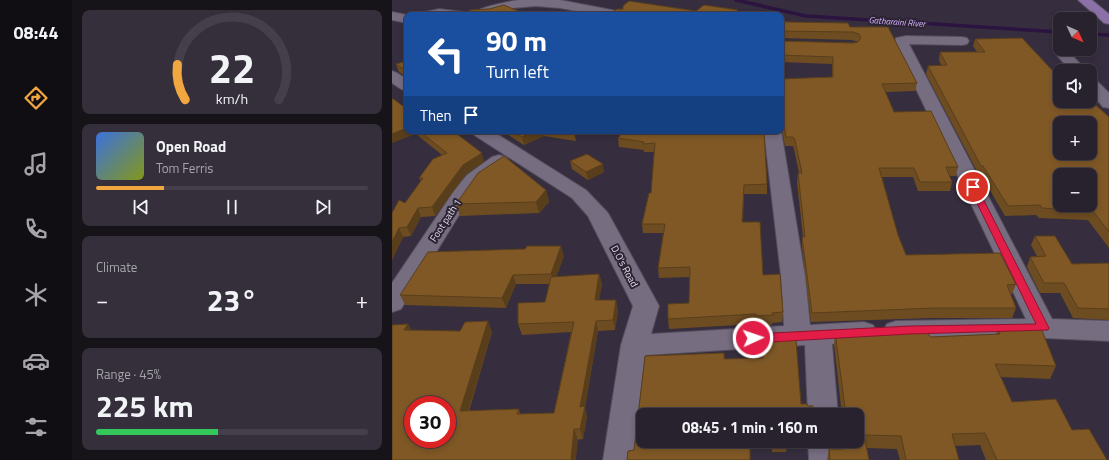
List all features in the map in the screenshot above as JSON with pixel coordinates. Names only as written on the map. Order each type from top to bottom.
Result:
[{"type":"main road","points":[[1084,0],[1109,20]]},
{"type":"street","points":[[488,12],[512,5],[530,2],[565,5],[601,12]]},
{"type":"street","points":[[392,16],[404,18]]},
{"type":"street","points":[[962,41],[906,40],[901,41],[901,44],[1044,328]]},
{"type":"street","points":[[1065,56],[1072,64]]},
{"type":"street","points":[[392,76],[404,84]]},
{"type":"street","points":[[1097,90],[1109,103]]},
{"type":"street","name":"D.O's Road","points":[[485,134],[578,194],[597,213],[646,306],[634,345],[619,460]]},
{"type":"street","points":[[773,134],[793,276],[808,335],[822,408]]},
{"type":"street","name":"Foot path 1","points":[[392,303],[464,191],[474,179],[514,152]]},
{"type":"street","points":[[634,345],[910,330],[1044,328],[1109,331]]},
{"type":"street","points":[[825,448],[826,460]]},
{"type":"building","points":[[629,1],[696,11],[704,5],[738,10],[736,12],[613,12],[617,9],[623,9],[623,6]]},
{"type":"building","points":[[504,5],[520,12],[473,12],[469,10],[489,9]]},
{"type":"building","points":[[784,22],[848,23],[850,27],[888,27],[917,83],[882,84],[894,112],[931,111],[958,167],[946,167],[952,182],[920,182],[914,168],[879,168],[898,235],[906,255],[1000,253],[1016,284],[1007,285],[1016,308],[934,308],[812,313],[802,237],[805,237],[798,173],[802,173],[795,140],[793,137],[786,137],[784,126],[784,79],[833,77],[833,57],[784,55],[784,41],[858,42],[861,38],[859,34],[853,32],[784,31]]},
{"type":"building","points":[[1022,38],[1053,71],[1053,108],[1097,108],[1097,106],[1109,117],[1109,232],[1094,212],[1097,212],[1097,168],[1053,168],[1053,209],[1042,208],[1040,205],[1008,206],[983,166],[981,166],[928,66],[947,65],[940,52],[985,52],[975,39]]},
{"type":"building","points":[[404,62],[404,69],[396,64]]},
{"type":"building","points":[[392,98],[404,107],[404,129],[392,134]]},
{"type":"building","points":[[423,134],[457,134],[482,153],[463,165],[432,207],[418,208],[407,227],[399,228],[392,242],[392,213],[399,200],[405,203],[423,178],[419,178],[433,159],[447,153]]},
{"type":"building","points":[[518,134],[528,134],[522,137]]},
{"type":"building","points":[[621,134],[764,134],[767,184],[744,185],[742,222],[760,222],[763,275],[780,274],[783,312],[772,313],[773,315],[756,316],[756,314],[668,319],[668,304],[689,303],[690,267],[658,268],[665,224],[642,224],[649,193],[651,193],[655,143],[643,144],[644,142],[618,138]]},
{"type":"building","points":[[587,154],[603,164],[586,172],[570,161]]},
{"type":"building","points":[[504,156],[546,190],[536,202],[456,204],[478,173]]},
{"type":"building","points":[[1035,236],[1055,236],[1072,264],[1109,263],[1109,309],[1078,308],[1064,283],[1044,283],[1030,257],[1046,256]]},
{"type":"building","points":[[527,246],[561,246],[551,274],[513,275],[502,298],[400,295],[428,252],[525,249]]},
{"type":"building","points":[[599,274],[595,300],[616,300],[613,320],[596,321],[580,407],[585,406],[580,429],[574,429],[571,460],[392,460],[392,325],[408,324],[404,330],[460,331],[465,322],[488,321],[460,411],[519,409],[517,414],[554,413],[574,322],[518,324],[518,303],[545,302],[551,277]]},
{"type":"building","points":[[998,327],[1041,328],[1056,366],[995,364],[1012,402],[1056,399],[1072,430],[1089,429],[1107,460],[997,460],[985,433],[952,434],[959,460],[906,460],[901,436],[864,435],[864,408],[845,408],[835,332],[927,329],[931,337],[1000,334]]},
{"type":"building","points":[[778,338],[778,340],[796,340],[801,404],[813,406],[813,408],[639,408],[645,356],[724,353],[724,359],[763,358],[760,339]]},
{"type":"building","points":[[636,433],[636,448],[750,448],[750,460],[627,460],[628,451],[634,450]]},
{"type":"building","points":[[864,435],[869,460],[830,460],[829,449],[864,448]]},
{"type":"waterway","name":"Gatharaini River","points":[[736,0],[806,16],[1053,32]]},
{"type":"waterway","name":"Gatharaini River","points":[[1097,34],[1109,35]]},
{"type":"route","points":[[753,338],[910,330],[1044,328],[973,187]]}]
